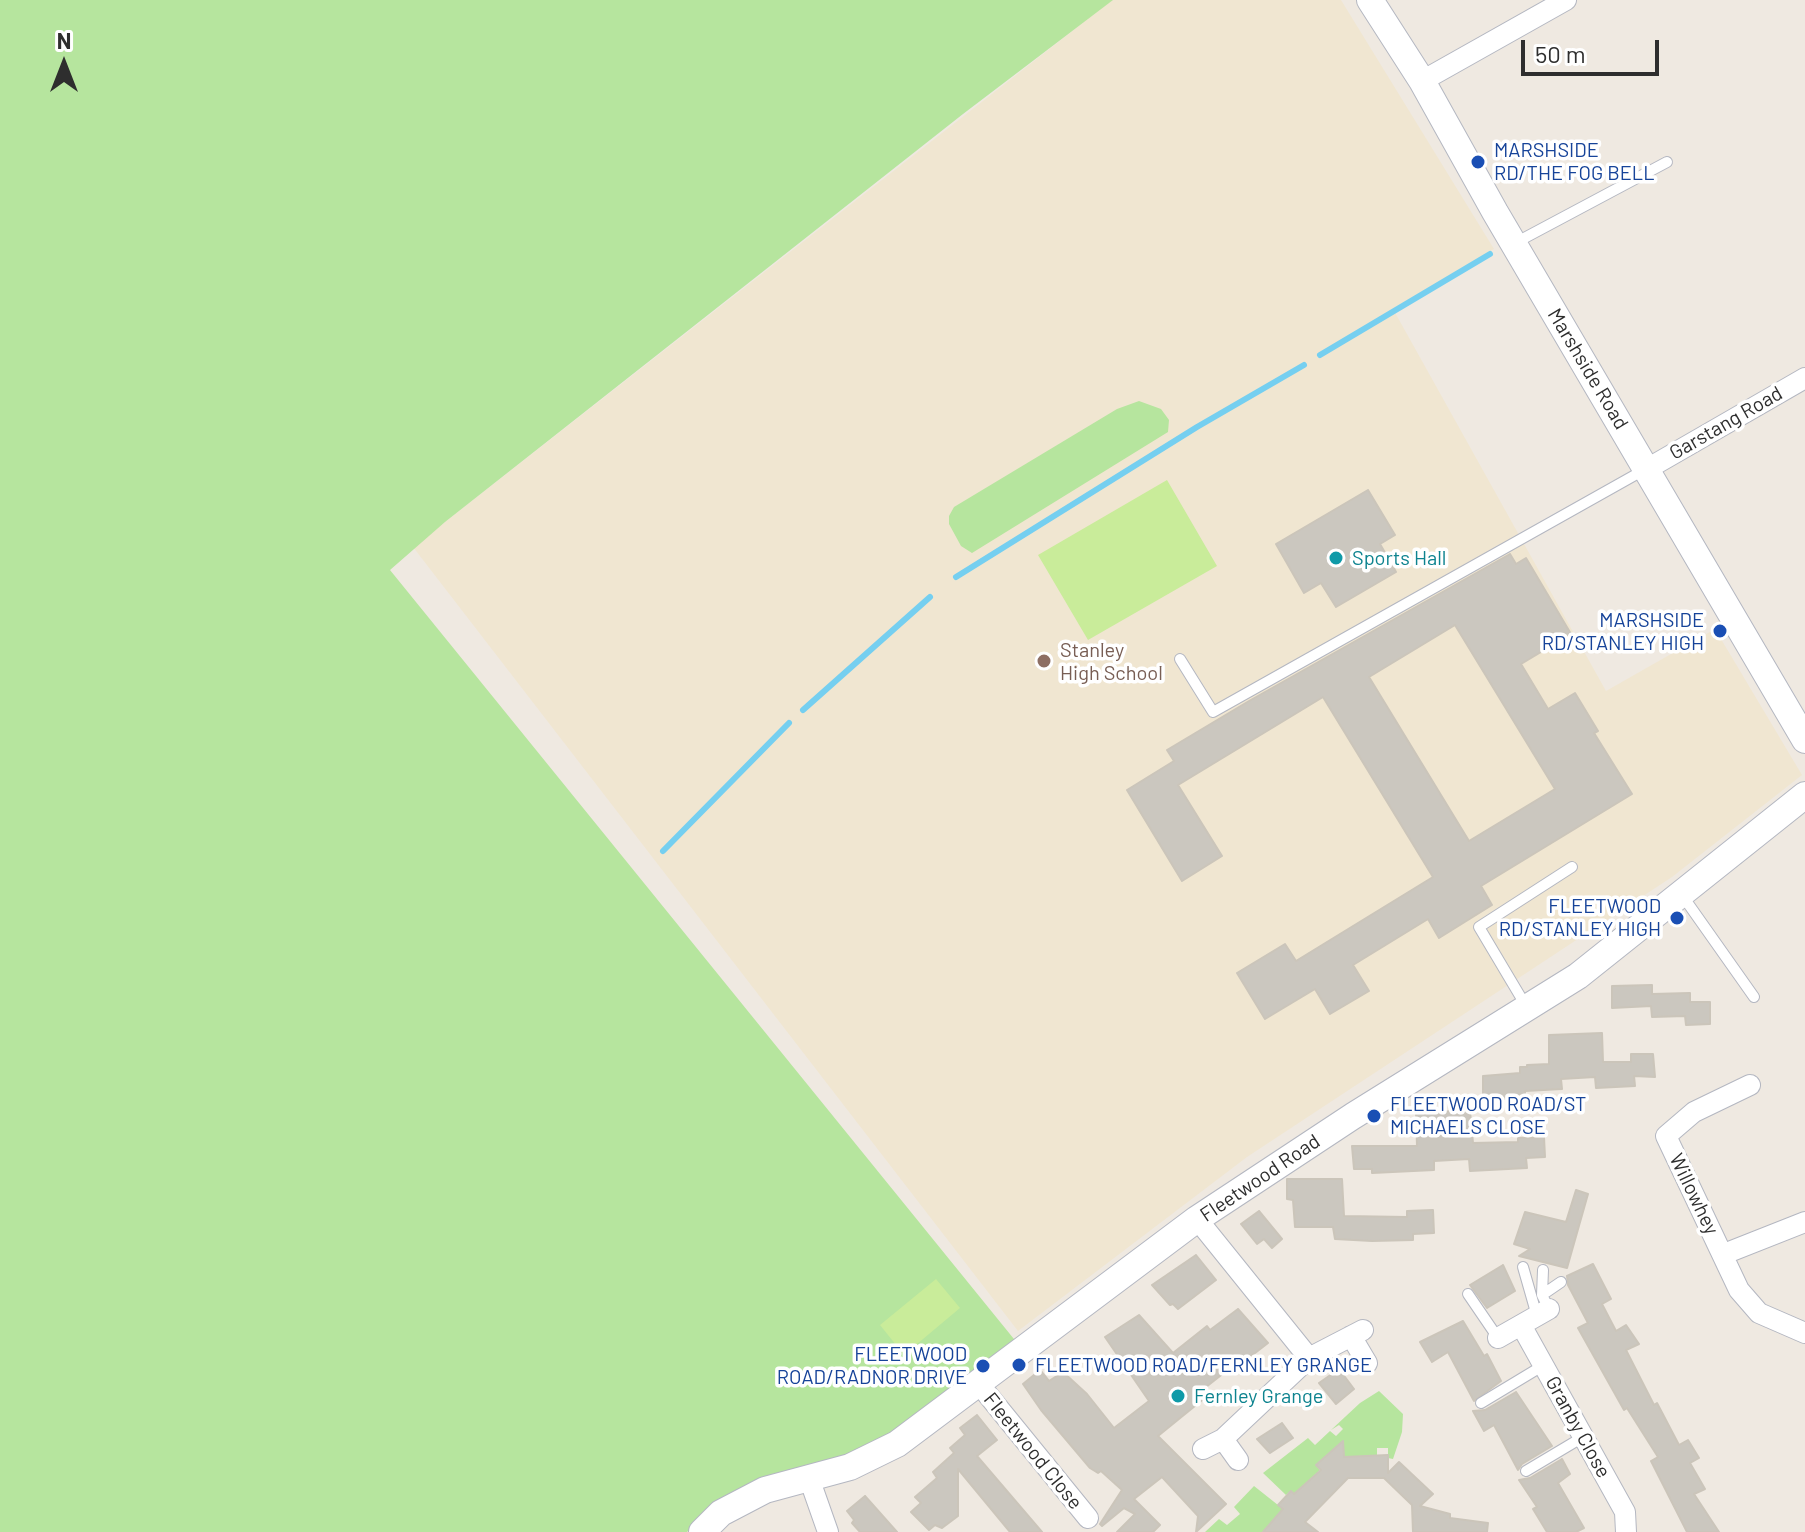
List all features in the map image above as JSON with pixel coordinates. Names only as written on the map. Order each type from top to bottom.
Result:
[{"type":"street","name":"Marshside Road","points":[[1370,0],[1422,81],[1805,740]]},
{"type":"street","points":[[1422,81],[1566,0]]},
{"type":"street","name":"Garstang Road","points":[[1647,469],[1805,378]]},
{"type":"street","name":"Fleetwood Road","points":[[702,1532],[721,1513],[765,1490],[850,1467],[896,1445],[1197,1219],[1353,1116],[1578,976],[1805,795]]},
{"type":"street","name":"Willowhey","points":[[1750,1085],[1694,1112],[1666,1136],[1739,1290],[1759,1313],[1805,1333]]},
{"type":"street","points":[[1197,1219],[1309,1358]]},
{"type":"street","name":"Willowhey","points":[[1724,1254],[1805,1222]]},
{"type":"street","points":[[1498,1338],[1537,1311]]},
{"type":"street","name":"Granby Close","points":[[1537,1311],[1544,1365],[1625,1512],[1626,1532]]},
{"type":"street","points":[[1203,1449],[1223,1439],[1309,1358],[1357,1333],[1367,1363]]},
{"type":"street","name":"Fleetwood Close","points":[[979,1384],[1088,1518]]},
{"type":"street","points":[[1223,1439],[1238,1460]]},
{"type":"street","points":[[809,1478],[828,1532]]},
{"type":"lane","points":[[1514,244],[1667,162]]},
{"type":"lane","points":[[1180,659],[1213,712],[1647,469]]},
{"type":"lane","points":[[1527,1008],[1479,927],[1572,867]]},
{"type":"lane","points":[[1681,893],[1754,997]]},
{"type":"lane","points":[[1523,1267],[1537,1311]]},
{"type":"lane","points":[[1537,1311],[1543,1270]]},
{"type":"lane","points":[[1537,1311],[1561,1282]]},
{"type":"lane","points":[[1468,1294],[1498,1338]]},
{"type":"lane","points":[[1481,1403],[1544,1365]]},
{"type":"lane","points":[[1526,1471],[1583,1437]]},
{"type":"shaded area","name":"Stanley High School","points":[[1112,0],[1341,0],[1494,249],[1393,309],[1606,691],[1715,629],[1802,775],[1672,877],[1247,1157],[1018,1331],[413,547]]},
{"type":"green space","points":[[0,0],[1113,0],[963,114],[445,522],[390,570],[1018,1344],[894,1435],[843,1459],[713,1506],[687,1532],[0,1532]]},
{"type":"green space","points":[[1139,401],[1161,409],[1169,420],[1168,432],[972,553],[961,546],[949,524],[954,507],[1117,409]]},
{"type":"green space","points":[[1167,480],[1217,566],[1088,640],[1038,555]]},
{"type":"green space","points":[[936,1279],[960,1308],[904,1355],[880,1325]]},
{"type":"green space","points":[[1379,1391],[1403,1414],[1402,1432],[1393,1459],[1388,1458],[1388,1448],[1377,1448],[1377,1456],[1344,1457],[1343,1450],[1322,1460],[1316,1465],[1320,1470],[1294,1494],[1291,1491],[1286,1495],[1263,1473],[1308,1438],[1315,1445],[1330,1431],[1336,1436],[1343,1429],[1339,1425],[1331,1430],[1360,1403]]},
{"type":"green space","points":[[1254,1486],[1283,1509],[1263,1532],[1205,1532],[1219,1519],[1227,1525],[1240,1514],[1234,1507]]},
{"type":"building","name":"Sports Hall","points":[[1368,490],[1395,535],[1380,544],[1396,572],[1336,607],[1321,583],[1304,593],[1276,544]]},
{"type":"building","points":[[1510,554],[1516,564],[1526,558],[1571,634],[1521,664],[1548,709],[1575,693],[1598,731],[1594,733],[1632,794],[1481,886],[1492,905],[1439,938],[1428,919],[1353,965],[1369,991],[1330,1014],[1315,989],[1265,1019],[1237,973],[1285,944],[1296,961],[1433,877],[1323,697],[1178,785],[1222,856],[1182,881],[1127,790],[1174,761],[1167,750]],"holes":[[[1455,625],[1555,789],[1469,841],[1369,677]]]},
{"type":"building","points":[[1652,985],[1652,994],[1690,993],[1690,1002],[1710,1002],[1710,1024],[1686,1025],[1685,1016],[1652,1017],[1651,1006],[1612,1008],[1612,986]]},
{"type":"building","points":[[1602,1033],[1603,1062],[1631,1062],[1631,1054],[1653,1054],[1655,1077],[1634,1076],[1635,1086],[1596,1088],[1595,1077],[1561,1079],[1562,1089],[1525,1091],[1525,1099],[1483,1099],[1483,1076],[1520,1073],[1520,1067],[1549,1064],[1549,1035]]},
{"type":"building","points":[[1470,1111],[1473,1143],[1518,1142],[1518,1138],[1544,1137],[1545,1157],[1526,1158],[1527,1168],[1470,1171],[1469,1159],[1434,1161],[1434,1170],[1372,1173],[1372,1169],[1354,1169],[1352,1146],[1417,1146],[1416,1112]]},
{"type":"building","points":[[1287,1179],[1342,1179],[1344,1216],[1407,1217],[1407,1211],[1433,1210],[1434,1233],[1413,1234],[1413,1240],[1372,1241],[1335,1239],[1333,1227],[1295,1227],[1293,1200],[1287,1199]]},
{"type":"building","points":[[1576,1190],[1588,1194],[1567,1268],[1519,1256],[1530,1249],[1514,1244],[1525,1212],[1566,1222]]},
{"type":"building","points":[[1259,1211],[1282,1239],[1272,1248],[1264,1239],[1257,1244],[1241,1224]]},
{"type":"building","points":[[1196,1255],[1216,1280],[1178,1309],[1170,1305],[1152,1285]]},
{"type":"building","points":[[1593,1264],[1611,1299],[1602,1304],[1616,1331],[1626,1325],[1639,1344],[1626,1350],[1654,1405],[1657,1403],[1679,1445],[1688,1440],[1699,1458],[1690,1463],[1705,1489],[1694,1494],[1719,1532],[1687,1532],[1651,1461],[1658,1457],[1627,1408],[1624,1410],[1578,1328],[1588,1323],[1568,1285],[1567,1276]]},
{"type":"building","points":[[1503,1265],[1515,1291],[1487,1308],[1470,1285]]},
{"type":"building","points":[[1238,1309],[1268,1343],[1246,1360],[1244,1357],[1201,1391],[1206,1397],[1158,1436],[1226,1504],[1196,1532],[1198,1516],[1162,1477],[1134,1499],[1160,1525],[1153,1532],[1117,1532],[1135,1514],[1124,1508],[1102,1526],[1100,1524],[1122,1490],[1101,1471],[1098,1473],[1090,1468],[1023,1384],[1040,1370],[1049,1381],[1063,1372],[1087,1394],[1114,1428],[1149,1401],[1105,1337],[1139,1315],[1173,1353],[1207,1326],[1210,1330]]},
{"type":"building","points":[[1463,1321],[1484,1356],[1487,1354],[1501,1381],[1474,1401],[1448,1352],[1432,1362],[1420,1342]]},
{"type":"building","points":[[1339,1369],[1354,1389],[1336,1404],[1319,1383]]},
{"type":"building","points":[[1516,1392],[1552,1446],[1522,1464],[1518,1470],[1494,1425],[1484,1431],[1473,1411],[1485,1410]]},
{"type":"building","points":[[977,1415],[997,1440],[977,1456],[1042,1532],[1010,1532],[958,1469],[958,1516],[942,1528],[935,1525],[929,1530],[911,1512],[921,1503],[915,1497],[937,1478],[933,1472],[954,1453],[950,1448],[965,1435],[960,1428]]},
{"type":"building","points":[[1282,1423],[1293,1438],[1270,1453],[1257,1439]]},
{"type":"building","points":[[1343,1441],[1344,1457],[1388,1455],[1388,1473],[1399,1462],[1433,1494],[1420,1506],[1450,1514],[1450,1518],[1488,1523],[1487,1532],[1413,1532],[1412,1505],[1384,1478],[1348,1478],[1305,1522],[1318,1532],[1263,1532],[1283,1509],[1278,1505],[1291,1491],[1294,1494],[1321,1470],[1316,1465]]},
{"type":"building","points":[[1562,1459],[1570,1474],[1558,1483],[1584,1528],[1576,1532],[1547,1532],[1533,1509],[1537,1507],[1519,1480],[1530,1478]]},
{"type":"building","points":[[865,1496],[897,1532],[860,1532],[852,1523],[854,1520],[847,1511]]},
{"type":"waterway","points":[[1320,355],[1490,254]]},
{"type":"waterway","points":[[956,577],[1197,427],[1304,365]]},
{"type":"waterway","points":[[803,710],[930,597]]},
{"type":"waterway","points":[[663,851],[789,723]]},
{"type":"place","name":"MARSHSIDE RD/THE FOG BELL","points":[[1478,162]]},
{"type":"place","name":"Sports Hall","points":[[1336,558]]},
{"type":"place","name":"MARSHSIDE RD/STANLEY HIGH","points":[[1720,631]]},
{"type":"place","name":"Stanley High School","points":[[1044,661]]},
{"type":"place","name":"FLEETWOOD RD/STANLEY HIGH","points":[[1677,918]]},
{"type":"place","name":"FLEETWOOD ROAD/ST MICHAELS CLOSE","points":[[1374,1116]]},
{"type":"place","name":"FLEETWOOD ROAD/FERNLEY GRANGE","points":[[1019,1365]]},
{"type":"place","name":"FLEETWOOD ROAD/RADNOR DRIVE","points":[[983,1366]]},
{"type":"place","name":"Fernley Grange","points":[[1178,1396]]}]
